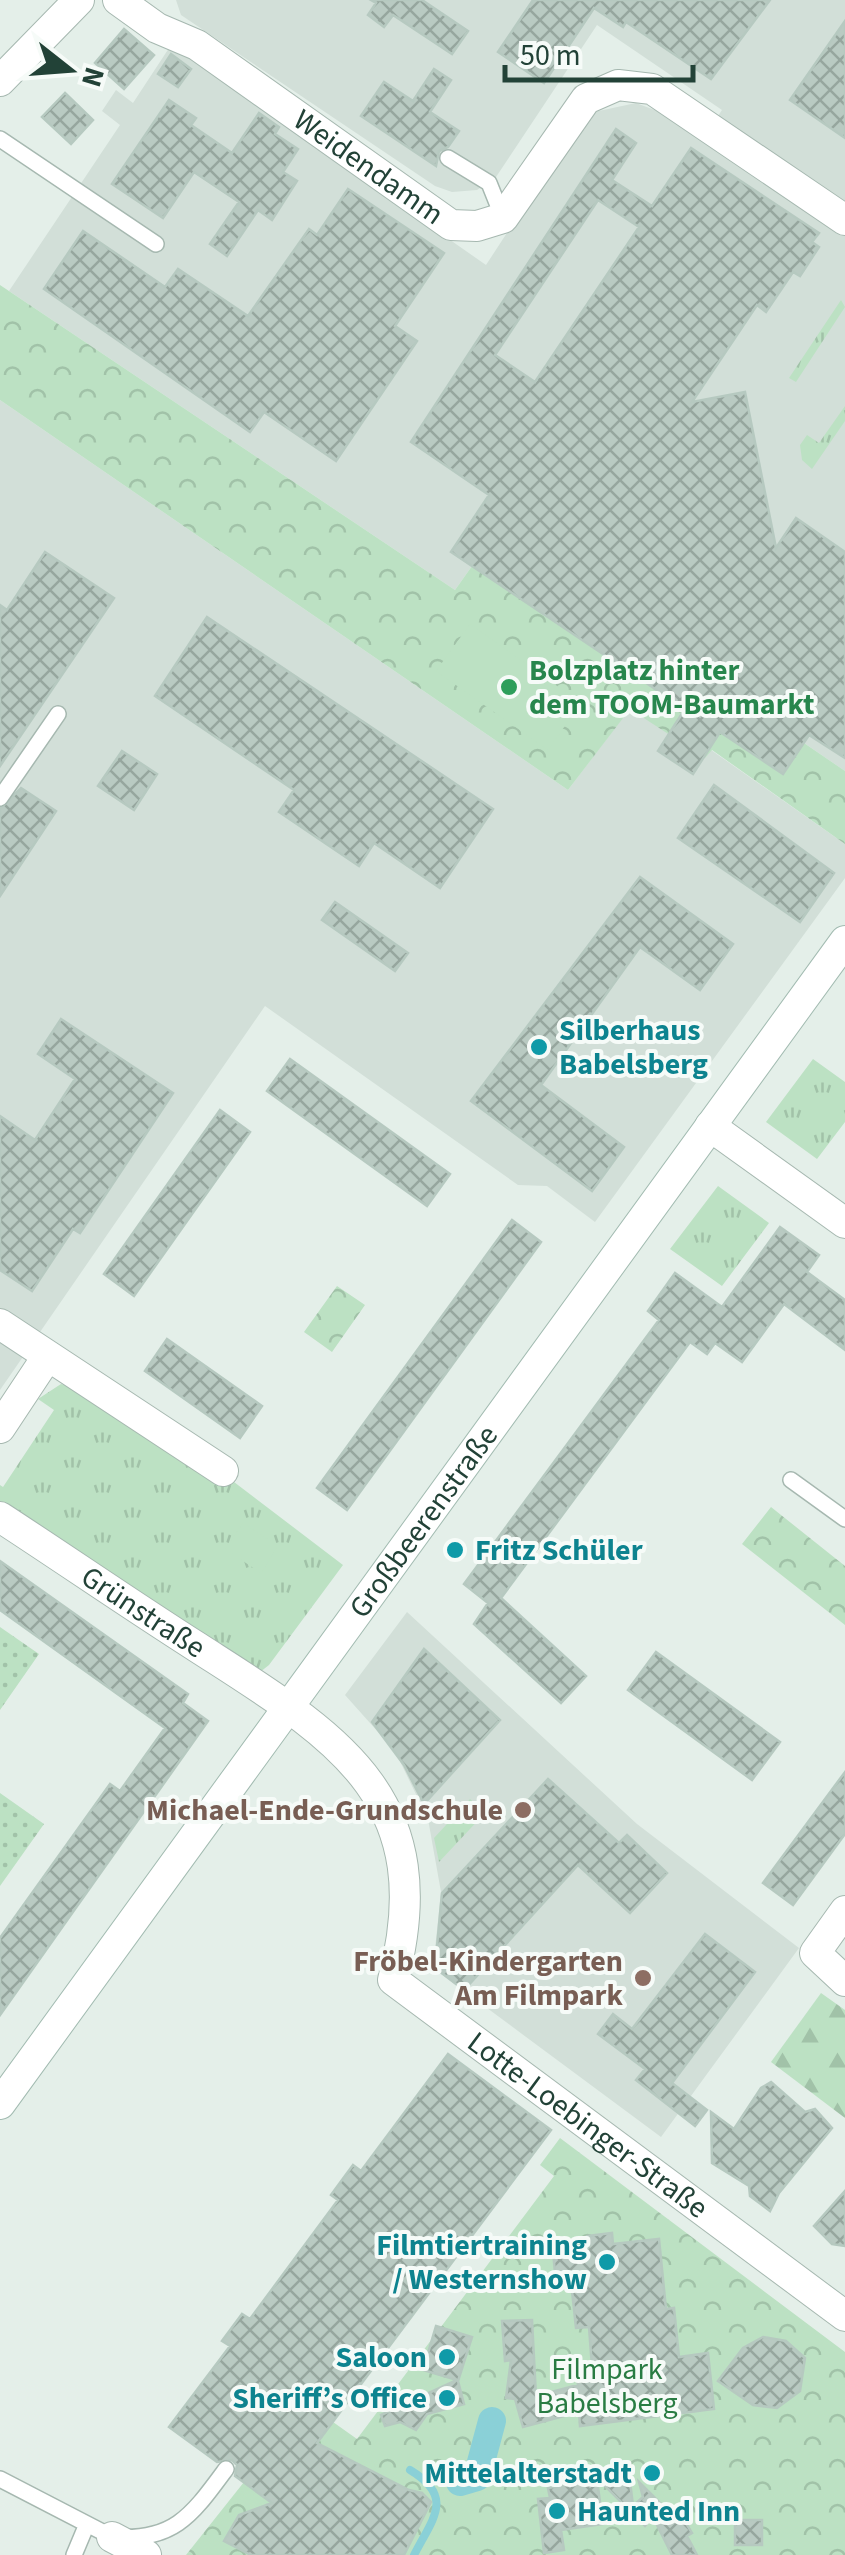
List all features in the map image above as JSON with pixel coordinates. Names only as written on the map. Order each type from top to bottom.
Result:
[{"type":"street","points":[[4,71],[79,0]]},
{"type":"street","name":"Weidendamm","points":[[118,0],[156,28],[197,44],[452,225],[477,226],[503,218]]},
{"type":"street","points":[[503,218],[586,99],[618,85],[652,90],[845,220]]},
{"type":"street","name":"Großbeerenstraße","points":[[0,2104],[845,941]]},
{"type":"street","points":[[710,1126],[845,1223]]},
{"type":"street","points":[[0,1324],[224,1471]]},
{"type":"street","points":[[0,1428],[47,1357]]},
{"type":"street","name":"Grünstraße","points":[[0,1517],[290,1706]]},
{"type":"street","name":"Lotte-Loebinger-Straße","points":[[290,1706],[341,1746],[361,1770],[391,1825],[405,1886],[403,1934],[393,1980],[845,2316]]},
{"type":"street","points":[[845,1911],[815,1952],[845,1981]]},
{"type":"street","points":[[99,2530],[146,2555]]},
{"type":"lane","points":[[0,139],[156,244]]},
{"type":"lane","points":[[448,158],[489,183],[503,218]]},
{"type":"lane","points":[[0,798],[58,714]]},
{"type":"lane","points":[[791,1480],[845,1519]]},
{"type":"lane","points":[[0,2479],[99,2530],[153,2535],[191,2517],[226,2469]]},
{"type":"lane","points":[[74,2555],[99,2530]]},
{"type":"shaded area","points":[[176,0],[845,0],[845,771],[804,743],[783,774],[472,566],[455,590],[9,291],[120,125],[102,111],[116,90],[133,103],[171,45],[486,265],[575,129],[594,112],[636,103],[660,112],[702,140],[722,110],[597,25],[496,177],[477,190],[452,192],[435,186],[181,15]]},
{"type":"shaded area","points":[[0,400],[568,790],[630,708],[705,757],[711,750],[845,844],[845,878],[595,1222],[547,1186],[518,1185],[265,1006],[0,1390]]},
{"type":"shaded area","points":[[407,1612],[637,1824],[799,1948],[661,2137],[433,1968],[441,1892],[428,1819],[395,1751],[345,1695]]},
{"type":"green space","points":[[0,285],[455,590],[472,566],[782,774],[804,743],[845,771],[845,844],[712,750],[705,758],[630,709],[568,790],[0,400]]},
{"type":"green space","points":[[841,300],[845,307],[796,382],[789,378]]},
{"type":"green space","points":[[845,406],[845,421],[812,469],[802,460],[800,445],[807,435],[819,443]]},
{"type":"green space","name":"Bolzplatz hinter dem TOOM-Baumarkt","points":[[470,624],[581,703],[548,750],[436,671]]},
{"type":"green space","points":[[813,1059],[845,1082],[845,1122],[817,1159],[766,1122]]},
{"type":"green space","points":[[718,1186],[769,1223],[722,1286],[670,1249]]},
{"type":"green space","points":[[337,1286],[365,1305],[332,1352],[304,1332]]},
{"type":"green space","points":[[61,1384],[89,1392],[234,1482],[343,1565],[269,1665],[255,1676],[0,1501],[0,1485],[3,1487],[54,1410],[38,1399]]},
{"type":"green space","points":[[771,1507],[845,1566],[845,1625],[742,1544]]},
{"type":"green space","points":[[243,1523],[278,1546],[261,1573],[225,1549]]},
{"type":"green space","points":[[0,1627],[39,1654],[0,1710]]},
{"type":"green space","points":[[0,1793],[44,1824],[0,1886]]},
{"type":"green space","points":[[470,1799],[485,1813],[439,1862],[434,1838]]},
{"type":"green space","points":[[821,1993],[845,2010],[845,2118],[771,2062]]},
{"type":"green space","name":"Filmpark Babelsberg","points":[[560,2138],[845,2352],[845,2555],[186,2555],[244,2482],[272,2503],[333,2422],[357,2439],[554,2176],[540,2165]]},
{"type":"building","points":[[371,0],[422,0],[468,31],[452,54],[393,15],[384,27],[368,15],[376,3]]},
{"type":"building","points":[[533,0],[770,0],[711,79],[626,22],[623,27],[594,8],[544,83],[498,52]]},
{"type":"building","points":[[845,21],[845,138],[790,100]]},
{"type":"building","points":[[124,29],[154,55],[124,89],[95,63]]},
{"type":"building","points":[[171,54],[191,69],[178,87],[158,74]]},
{"type":"building","points":[[434,69],[451,80],[430,112],[459,131],[448,147],[439,151],[436,166],[361,116],[384,82],[413,101]]},
{"type":"building","points":[[65,93],[93,120],[71,144],[42,117]]},
{"type":"building","points":[[169,100],[196,118],[191,125],[232,153],[259,113],[279,127],[275,134],[298,149],[283,172],[297,181],[272,220],[258,210],[227,256],[210,244],[239,202],[194,172],[163,218],[112,184]]},
{"type":"building","points":[[616,129],[636,143],[612,180],[652,206],[691,148],[819,233],[812,242],[819,247],[800,276],[793,272],[766,312],[757,305],[692,402],[745,392],[776,548],[796,518],[845,552],[845,758],[809,735],[783,774],[720,732],[693,774],[658,751],[685,709],[451,552],[489,495],[411,442]],"holes":[[[598,200],[639,227],[535,382],[495,355]]]},
{"type":"building","points":[[348,189],[444,253],[395,326],[417,341],[336,461],[264,412],[250,432],[44,289],[83,231],[165,287],[178,269],[248,316],[309,229],[317,235]]},
{"type":"building","points":[[45,552],[114,598],[0,766],[0,605],[7,610]]},
{"type":"building","points":[[207,617],[493,809],[440,888],[374,843],[359,866],[279,812],[294,790],[155,696]]},
{"type":"building","points":[[122,751],[157,774],[134,810],[98,786]]},
{"type":"building","points":[[714,785],[834,873],[800,922],[678,838]]},
{"type":"building","points":[[21,788],[56,811],[0,896],[0,809]]},
{"type":"building","points":[[640,877],[733,944],[700,990],[640,947],[541,1085],[624,1147],[592,1191],[471,1101]]},
{"type":"building","points":[[335,902],[408,953],[395,971],[322,920]]},
{"type":"building","points":[[61,1019],[173,1093],[80,1233],[73,1229],[32,1291],[0,1270],[0,1116],[35,1140],[75,1079],[38,1054]]},
{"type":"building","points":[[290,1059],[450,1174],[427,1206],[267,1091]]},
{"type":"building","points":[[220,1110],[250,1132],[134,1296],[104,1274]]},
{"type":"building","points":[[512,1220],[541,1242],[347,1510],[317,1488]]},
{"type":"building","points":[[780,1227],[819,1255],[807,1272],[845,1300],[845,1350],[784,1304],[742,1362],[715,1343],[707,1354],[690,1342],[501,1598],[586,1676],[561,1703],[474,1624],[488,1603],[464,1584],[659,1320],[648,1311],[675,1273],[722,1307]]},
{"type":"building","points":[[167,1339],[262,1406],[240,1438],[145,1371]]},
{"type":"building","points":[[0,1561],[188,1694],[183,1703],[208,1721],[0,2015],[0,1938],[110,1784],[120,1791],[165,1728],[0,1610]]},
{"type":"building","points":[[424,1649],[500,1720],[424,1804],[404,1765],[372,1722]]},
{"type":"building","points":[[656,1652],[780,1742],[752,1780],[628,1690]]},
{"type":"building","points":[[845,1772],[845,1834],[793,1905],[763,1883]]},
{"type":"building","points":[[548,1779],[619,1843],[627,1835],[667,1873],[630,1913],[578,1865],[464,1990],[435,1968],[442,1893]]},
{"type":"building","points":[[705,1934],[755,1972],[672,2083],[707,2110],[695,2126],[636,2080],[645,2069],[598,2034],[613,2014],[632,2029]]},
{"type":"building","points":[[448,2054],[551,2130],[317,2443],[422,2493],[431,2502],[404,2555],[251,2555],[224,2541],[239,2515],[272,2503],[235,2476],[237,2465],[232,2460],[217,2462],[169,2427],[230,2346],[222,2341],[242,2314],[250,2319],[338,2200],[331,2195],[353,2165],[361,2171]]},
{"type":"building","points":[[771,2082],[805,2112],[815,2109],[832,2128],[779,2193],[770,2211],[750,2196],[749,2186],[712,2163],[711,2112],[734,2129],[761,2088]]},
{"type":"building","points":[[845,2191],[845,2246],[832,2244],[814,2226]]},
{"type":"building","points":[[612,2233],[613,2244],[659,2239],[666,2309],[674,2308],[679,2357],[708,2353],[714,2409],[580,2426],[579,2412],[523,2427],[515,2399],[506,2398],[511,2360],[505,2361],[502,2321],[532,2320],[536,2396],[578,2385],[576,2369],[592,2367],[589,2327],[576,2328],[571,2282],[556,2284],[553,2251],[588,2248],[587,2236]]},
{"type":"building","points":[[436,2326],[472,2337],[458,2381],[464,2404],[427,2414],[416,2430],[400,2422],[385,2426],[381,2415],[457,2380],[423,2370]]},
{"type":"building","points":[[763,2337],[786,2341],[805,2358],[800,2391],[777,2408],[753,2405],[718,2381],[743,2348]]},
{"type":"building","points":[[629,2473],[633,2506],[643,2497],[639,2482],[670,2513],[677,2508],[692,2533],[687,2536],[697,2555],[672,2555],[653,2517],[645,2526],[596,2477]]},
{"type":"building","points":[[597,2480],[603,2524],[561,2530],[564,2550],[544,2553],[538,2499],[550,2498],[548,2488]]},
{"type":"building","points":[[735,2520],[762,2520],[762,2545],[735,2545]]},
{"type":"waterway","points":[[460,2482],[477,2477],[492,2421]]},
{"type":"waterway","points":[[410,2470],[424,2480],[436,2499],[433,2519],[414,2555]]},
{"type":"place","name":"Bolzplatz hinter dem TOOM-Baumarkt","points":[[509,687]]},
{"type":"place","name":"Silberhaus Babelsberg","points":[[539,1047]]},
{"type":"place","name":"Fritz Schüler","points":[[455,1550]]},
{"type":"place","name":"Michael-Ende-Grundschule","points":[[523,1810]]},
{"type":"place","name":"Fröbel-Kindergarten Am Filmpark","points":[[643,1978]]},
{"type":"place","name":"Filmtiertraining / Westernshow","points":[[607,2262]]},
{"type":"place","name":"Saloon","points":[[447,2357]]},
{"type":"place","name":"Sheriff’s Office","points":[[447,2398]]},
{"type":"place","name":"Mittelalterstadt","points":[[652,2473]]},
{"type":"place","name":"Haunted Inn","points":[[557,2511]]}]
